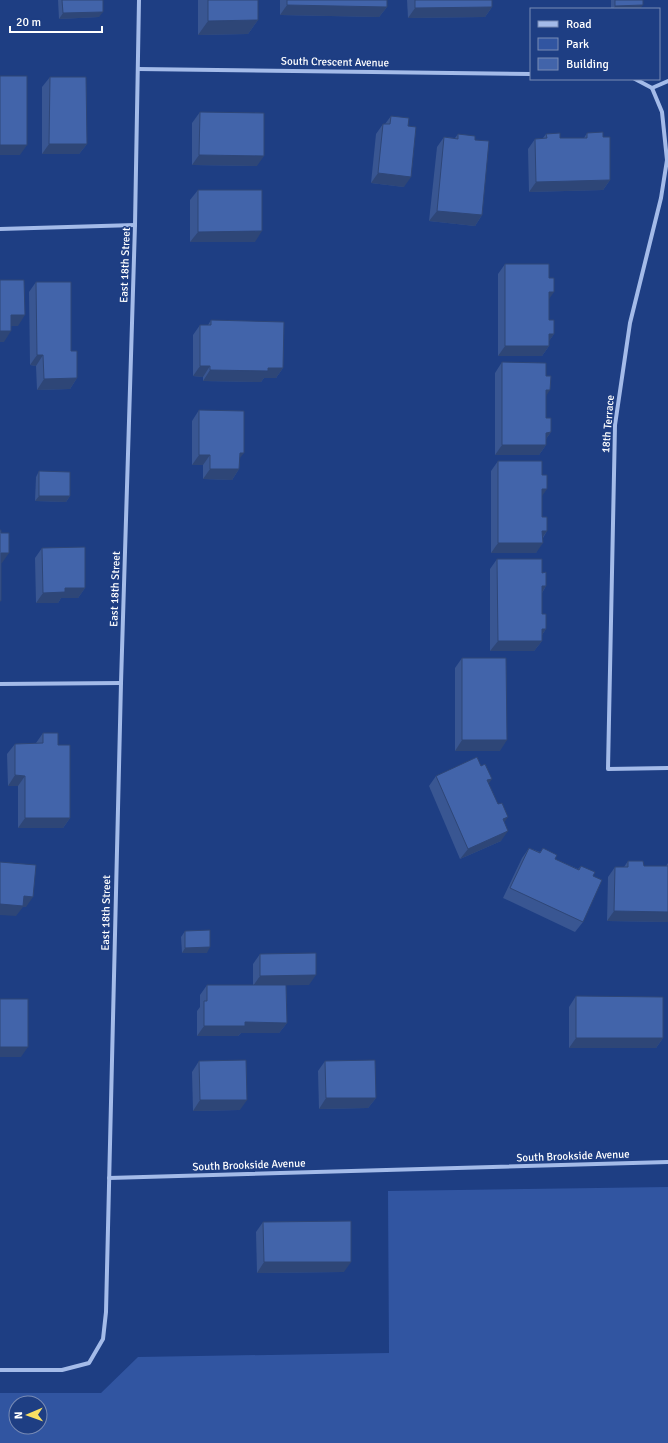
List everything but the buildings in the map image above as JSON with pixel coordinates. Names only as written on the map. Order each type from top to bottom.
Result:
[{"type":"street","name":"East 18th Street","points":[[109,1178],[121,683],[135,225],[138,0]]},
{"type":"street","name":"South Crescent Avenue","points":[[138,69],[530,74]]},
{"type":"street","points":[[637,80],[652,88],[668,81]]},
{"type":"street","name":"18th Terrace","points":[[652,88],[662,112],[666,160],[661,198],[630,323],[615,426],[608,769],[668,768]]},
{"type":"street","points":[[0,229],[135,225]]},
{"type":"street","points":[[0,684],[121,683]]},
{"type":"street","name":"South Brookside Avenue","points":[[109,1178],[668,1162]]},
{"type":"street","points":[[0,1370],[62,1370],[89,1362],[104,1339],[109,1178]]},
{"type":"green space","points":[[668,1187],[668,1443],[0,1443],[0,1393],[101,1393],[138,1357],[389,1353],[388,1191]]}]
